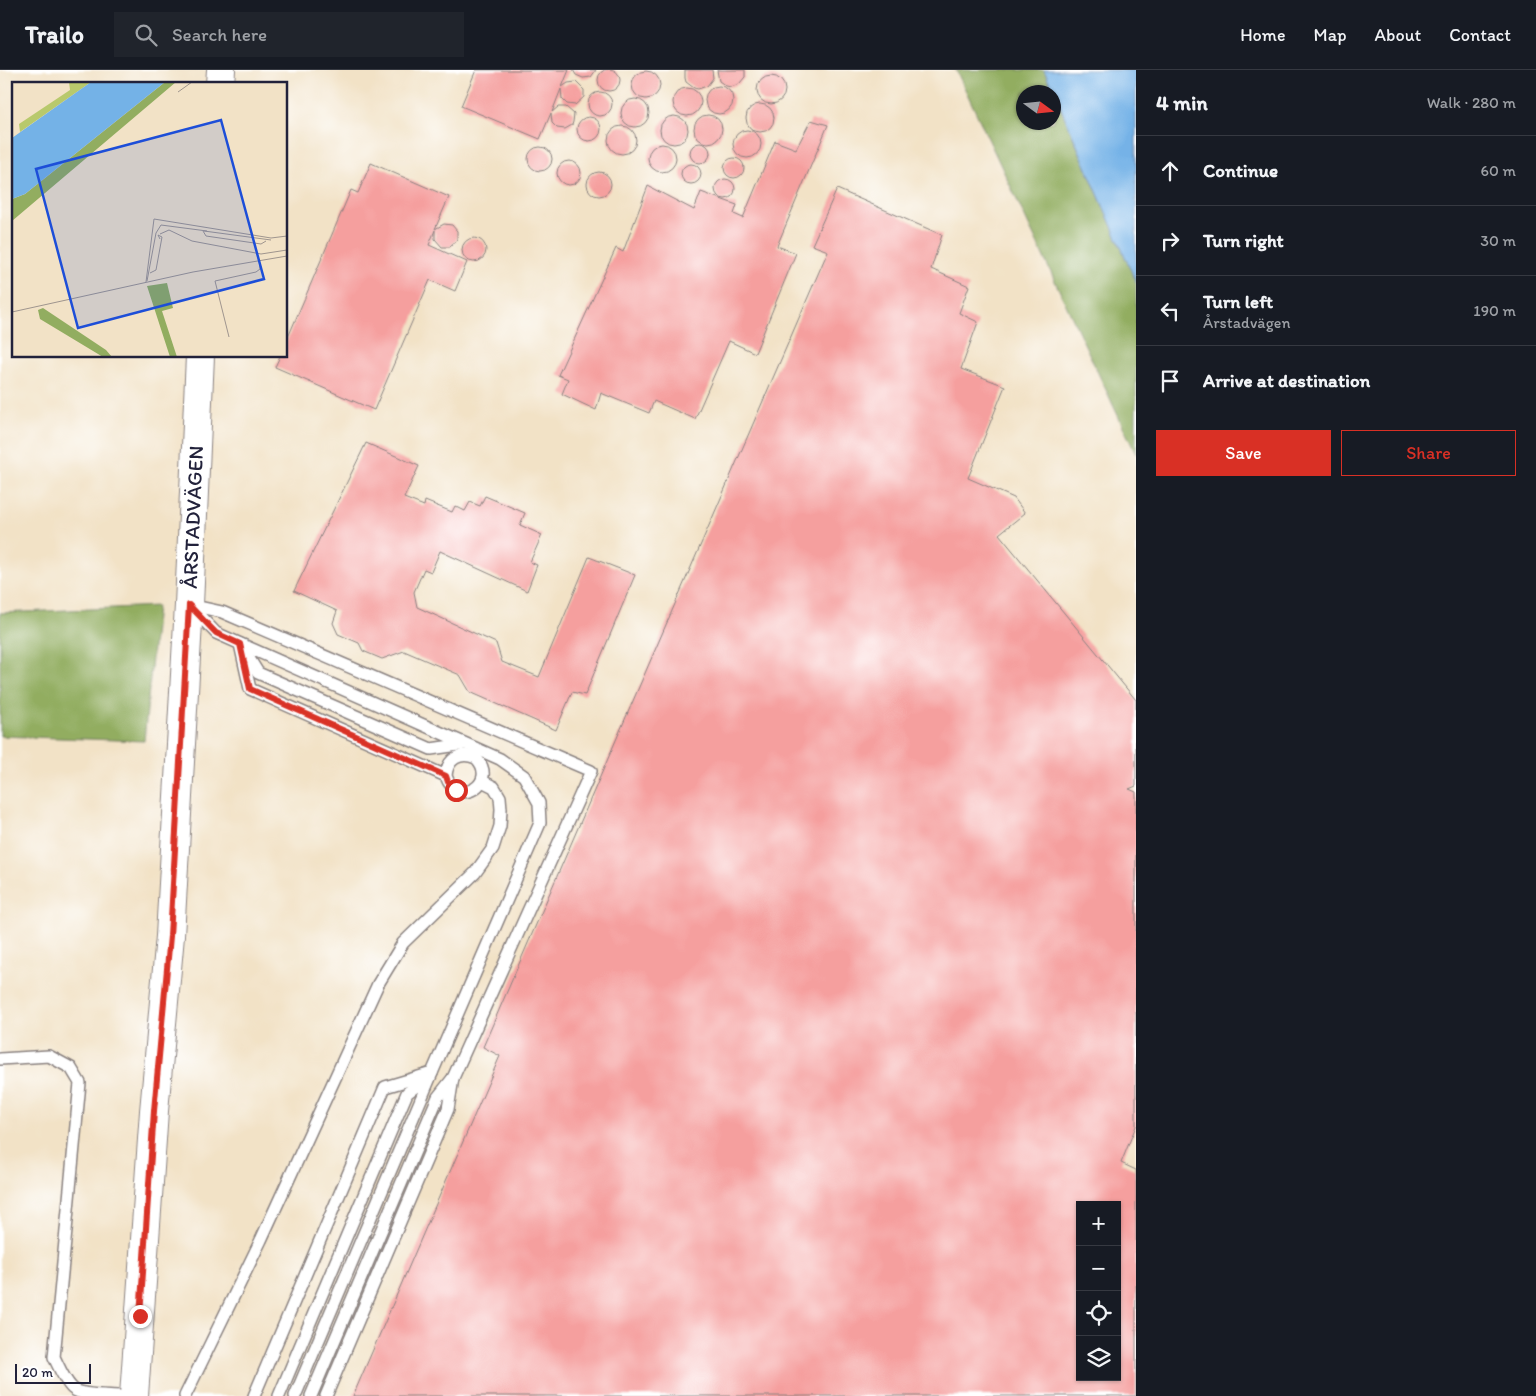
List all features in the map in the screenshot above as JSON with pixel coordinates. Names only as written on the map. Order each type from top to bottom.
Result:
[{"type":"main road","name":"ÅRSTADVÄGEN","points":[[134,1396],[154,1111],[170,936],[189,605],[200,358]]},
{"type":"lane","points":[[189,605],[216,633],[500,759],[524,776],[539,803],[540,823],[295,1396]]},
{"type":"lane","points":[[189,605],[222,612],[591,771],[453,1078],[438,1097],[311,1396]]},
{"type":"lane","points":[[240,644],[258,673],[337,709],[432,749],[466,744]]},
{"type":"lane","points":[[240,644],[250,689],[446,776],[452,787],[462,792],[474,789],[482,781],[482,768],[476,758],[463,755],[448,764],[446,776]]},
{"type":"lane","points":[[185,1396],[261,1240],[378,984],[403,943],[476,873],[493,848],[500,826],[500,797],[494,787],[482,781]]},
{"type":"lane","points":[[0,1059],[49,1056],[71,1068],[80,1084],[54,1356],[72,1389],[86,1394],[118,1396]]},
{"type":"lane","points":[[254,1396],[385,1087],[432,1073]]},
{"type":"lane","points":[[279,1396],[407,1092],[432,1073]]},
{"type":"lane","points":[[326,1396],[448,1109],[453,1078]]},
{"type":"green space","points":[[956,70],[1044,70],[1050,85],[1016,85],[1016,130],[1061,130],[1061,109],[1136,282],[1136,454]]},
{"type":"green space","points":[[157,606],[144,741],[0,736],[0,613]]},
{"type":"water","points":[[1044,70],[1136,70],[1136,282],[1061,108],[1061,85],[1051,85]]},
{"type":"building","points":[[605,69],[613,69],[620,76],[620,84],[613,91],[605,91],[598,84],[598,76]]},
{"type":"building","points":[[476,70],[569,70],[562,87],[568,83],[576,82],[584,90],[584,97],[575,105],[567,104],[562,99],[561,89],[552,112],[558,107],[566,107],[574,114],[572,125],[565,129],[557,128],[552,123],[551,113],[540,139],[461,106]]},
{"type":"building","points":[[573,70],[596,70],[591,77],[583,78],[576,75]]},
{"type":"building","points":[[685,70],[712,70],[713,78],[707,86],[698,89],[694,88],[686,82]]},
{"type":"building","points":[[717,70],[745,70],[745,77],[739,84],[731,87],[726,86],[719,81]]},
{"type":"building","points":[[646,71],[656,75],[660,85],[656,95],[646,99],[636,95],[632,85],[636,75]]},
{"type":"building","points":[[771,76],[781,80],[785,90],[781,100],[771,104],[761,100],[757,90],[761,80]]},
{"type":"building","points":[[719,86],[729,90],[733,100],[729,110],[719,114],[709,110],[705,100],[709,90]]},
{"type":"building","points":[[687,88],[697,92],[701,102],[697,112],[687,116],[677,112],[673,102],[677,92]]},
{"type":"building","points":[[600,92],[608,96],[612,104],[608,112],[600,116],[592,112],[588,104],[592,96]]},
{"type":"building","points":[[635,99],[645,103],[649,113],[645,123],[635,127],[625,123],[621,113],[625,103]]},
{"type":"building","points":[[760,104],[770,108],[774,118],[770,128],[760,132],[750,128],[746,118],[750,108]]},
{"type":"building","points":[[708,115],[718,119],[722,129],[718,139],[708,143],[698,139],[694,129],[698,119]]},
{"type":"building","points":[[674,116],[684,120],[688,130],[684,140],[674,144],[664,140],[660,130],[664,120]]},
{"type":"building","points":[[589,117],[597,121],[601,129],[597,137],[589,141],[581,137],[577,129],[581,121]]},
{"type":"building","points":[[811,120],[828,125],[777,246],[796,253],[755,353],[729,341],[695,419],[654,401],[649,413],[601,393],[596,410],[562,394],[568,379],[558,375],[616,248],[623,252],[648,186],[694,210],[701,192],[737,205],[734,214],[743,218],[775,141],[796,149]]},
{"type":"building","points":[[622,126],[632,130],[636,140],[632,150],[622,154],[612,150],[608,140],[612,130]]},
{"type":"building","points":[[747,130],[757,134],[761,144],[757,154],[747,158],[737,154],[733,144],[737,134]]},
{"type":"building","points":[[700,143],[707,146],[710,153],[707,160],[700,163],[693,160],[690,153],[693,146]]},
{"type":"building","points":[[662,144],[672,148],[676,158],[672,168],[662,172],[652,168],[648,158],[652,148]]},
{"type":"building","points":[[540,147],[548,151],[552,159],[548,167],[540,171],[532,167],[528,159],[532,151]]},
{"type":"building","points":[[734,158],[741,161],[744,168],[741,175],[734,178],[727,175],[724,168],[727,161]]},
{"type":"building","points":[[569,161],[577,165],[581,173],[577,181],[569,185],[561,181],[557,173],[561,165]]},
{"type":"building","points":[[371,163],[449,197],[435,229],[444,224],[452,225],[457,231],[457,239],[450,247],[442,247],[435,239],[435,230],[429,245],[467,262],[455,291],[430,280],[374,410],[275,367],[279,358],[288,358],[288,337],[351,190],[358,193]]},
{"type":"building","points":[[691,164],[698,167],[701,174],[698,181],[691,184],[684,181],[681,174],[684,167]]},
{"type":"building","points":[[599,172],[607,176],[611,184],[607,192],[599,196],[591,192],[587,184],[591,176]]},
{"type":"building","points":[[725,179],[732,182],[735,189],[732,196],[725,199],[718,196],[715,189],[718,182]]},
{"type":"building","points":[[837,189],[942,235],[931,269],[969,286],[959,313],[978,322],[961,369],[1005,386],[968,478],[1014,498],[1025,513],[999,534],[1136,700],[1136,786],[1129,789],[1136,792],[1136,1126],[1121,1163],[1136,1170],[1136,1396],[353,1396],[500,1056],[483,1047],[828,251],[812,245]]},
{"type":"building","points":[[474,238],[482,242],[486,250],[482,258],[474,262],[466,258],[462,250],[466,242]]},
{"type":"building","points":[[366,443],[419,466],[404,498],[424,506],[425,501],[452,512],[455,506],[465,511],[470,502],[480,506],[485,496],[525,513],[520,525],[542,535],[530,562],[537,565],[527,591],[440,551],[431,572],[424,569],[414,592],[417,607],[496,643],[502,662],[539,677],[589,557],[635,575],[585,695],[572,692],[556,730],[470,692],[460,675],[404,651],[382,659],[363,651],[359,643],[338,634],[333,623],[337,611],[294,591]]},
{"type":"route","points":[[140,1316],[154,1111],[170,936],[189,605],[216,633],[240,644],[250,689],[446,776],[448,782],[456,790]]}]
